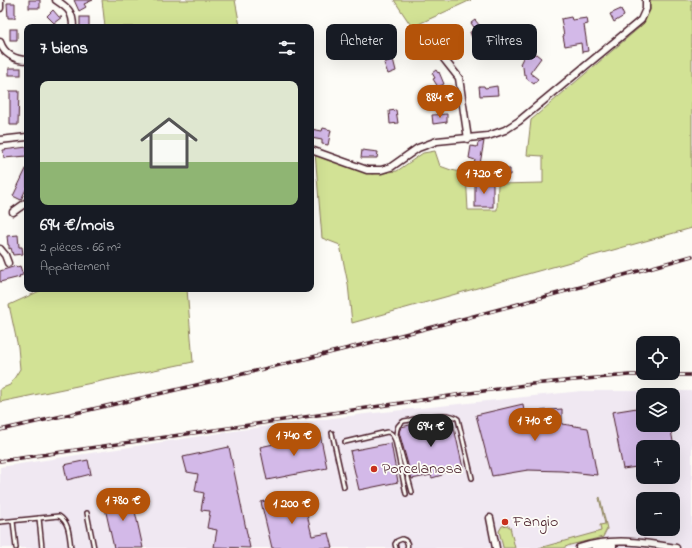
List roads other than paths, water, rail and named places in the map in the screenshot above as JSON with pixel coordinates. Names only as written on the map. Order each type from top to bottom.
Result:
[{"type":"street","points":[[0,0],[0,8]]},
{"type":"street","points":[[56,0],[68,10],[73,17],[73,24]]},
{"type":"street","points":[[314,151],[367,170],[381,170],[391,167],[418,148],[437,141],[488,136],[505,130],[519,121],[641,20],[646,9],[646,0]]},
{"type":"street","points":[[0,42],[2,47],[14,58],[24,60]]},
{"type":"street","points":[[446,60],[459,78],[468,139]]},
{"type":"street","points":[[0,140],[24,137]]},
{"type":"street","points":[[13,212],[24,204]]},
{"type":"street","points":[[0,249],[5,255],[8,263]]},
{"type":"street","points":[[490,518],[497,548]]},
{"type":"street","points":[[579,548],[600,543],[632,542],[676,548]]},
{"type":"street","points":[[595,548],[612,546],[658,548]]},
{"type":"lane","points":[[412,492],[396,434],[399,424],[404,421],[447,414],[456,417],[458,419],[472,478]]},
{"type":"lane","points":[[345,442],[390,432],[393,434],[406,494]]},
{"type":"lane","points":[[332,433],[344,487]]},
{"type":"lane","points":[[87,513],[94,548]]},
{"type":"lane","points":[[0,522],[59,516],[65,520],[68,528],[71,548]]},
{"type":"lane","points":[[39,518],[42,548]]},
{"type":"lane","points":[[13,521],[16,548]]},
{"type":"lane","points":[[396,548],[396,542],[402,539],[408,544],[407,548]]},
{"type":"railway","points":[[0,430],[218,380],[392,337],[521,304],[692,256]]},
{"type":"railway","points":[[0,461],[532,384],[629,375],[692,375]]},
{"type":"place","name":"Porcelanosa","points":[[374,469]]},
{"type":"place","name":"Fangio","points":[[505,522]]}]
